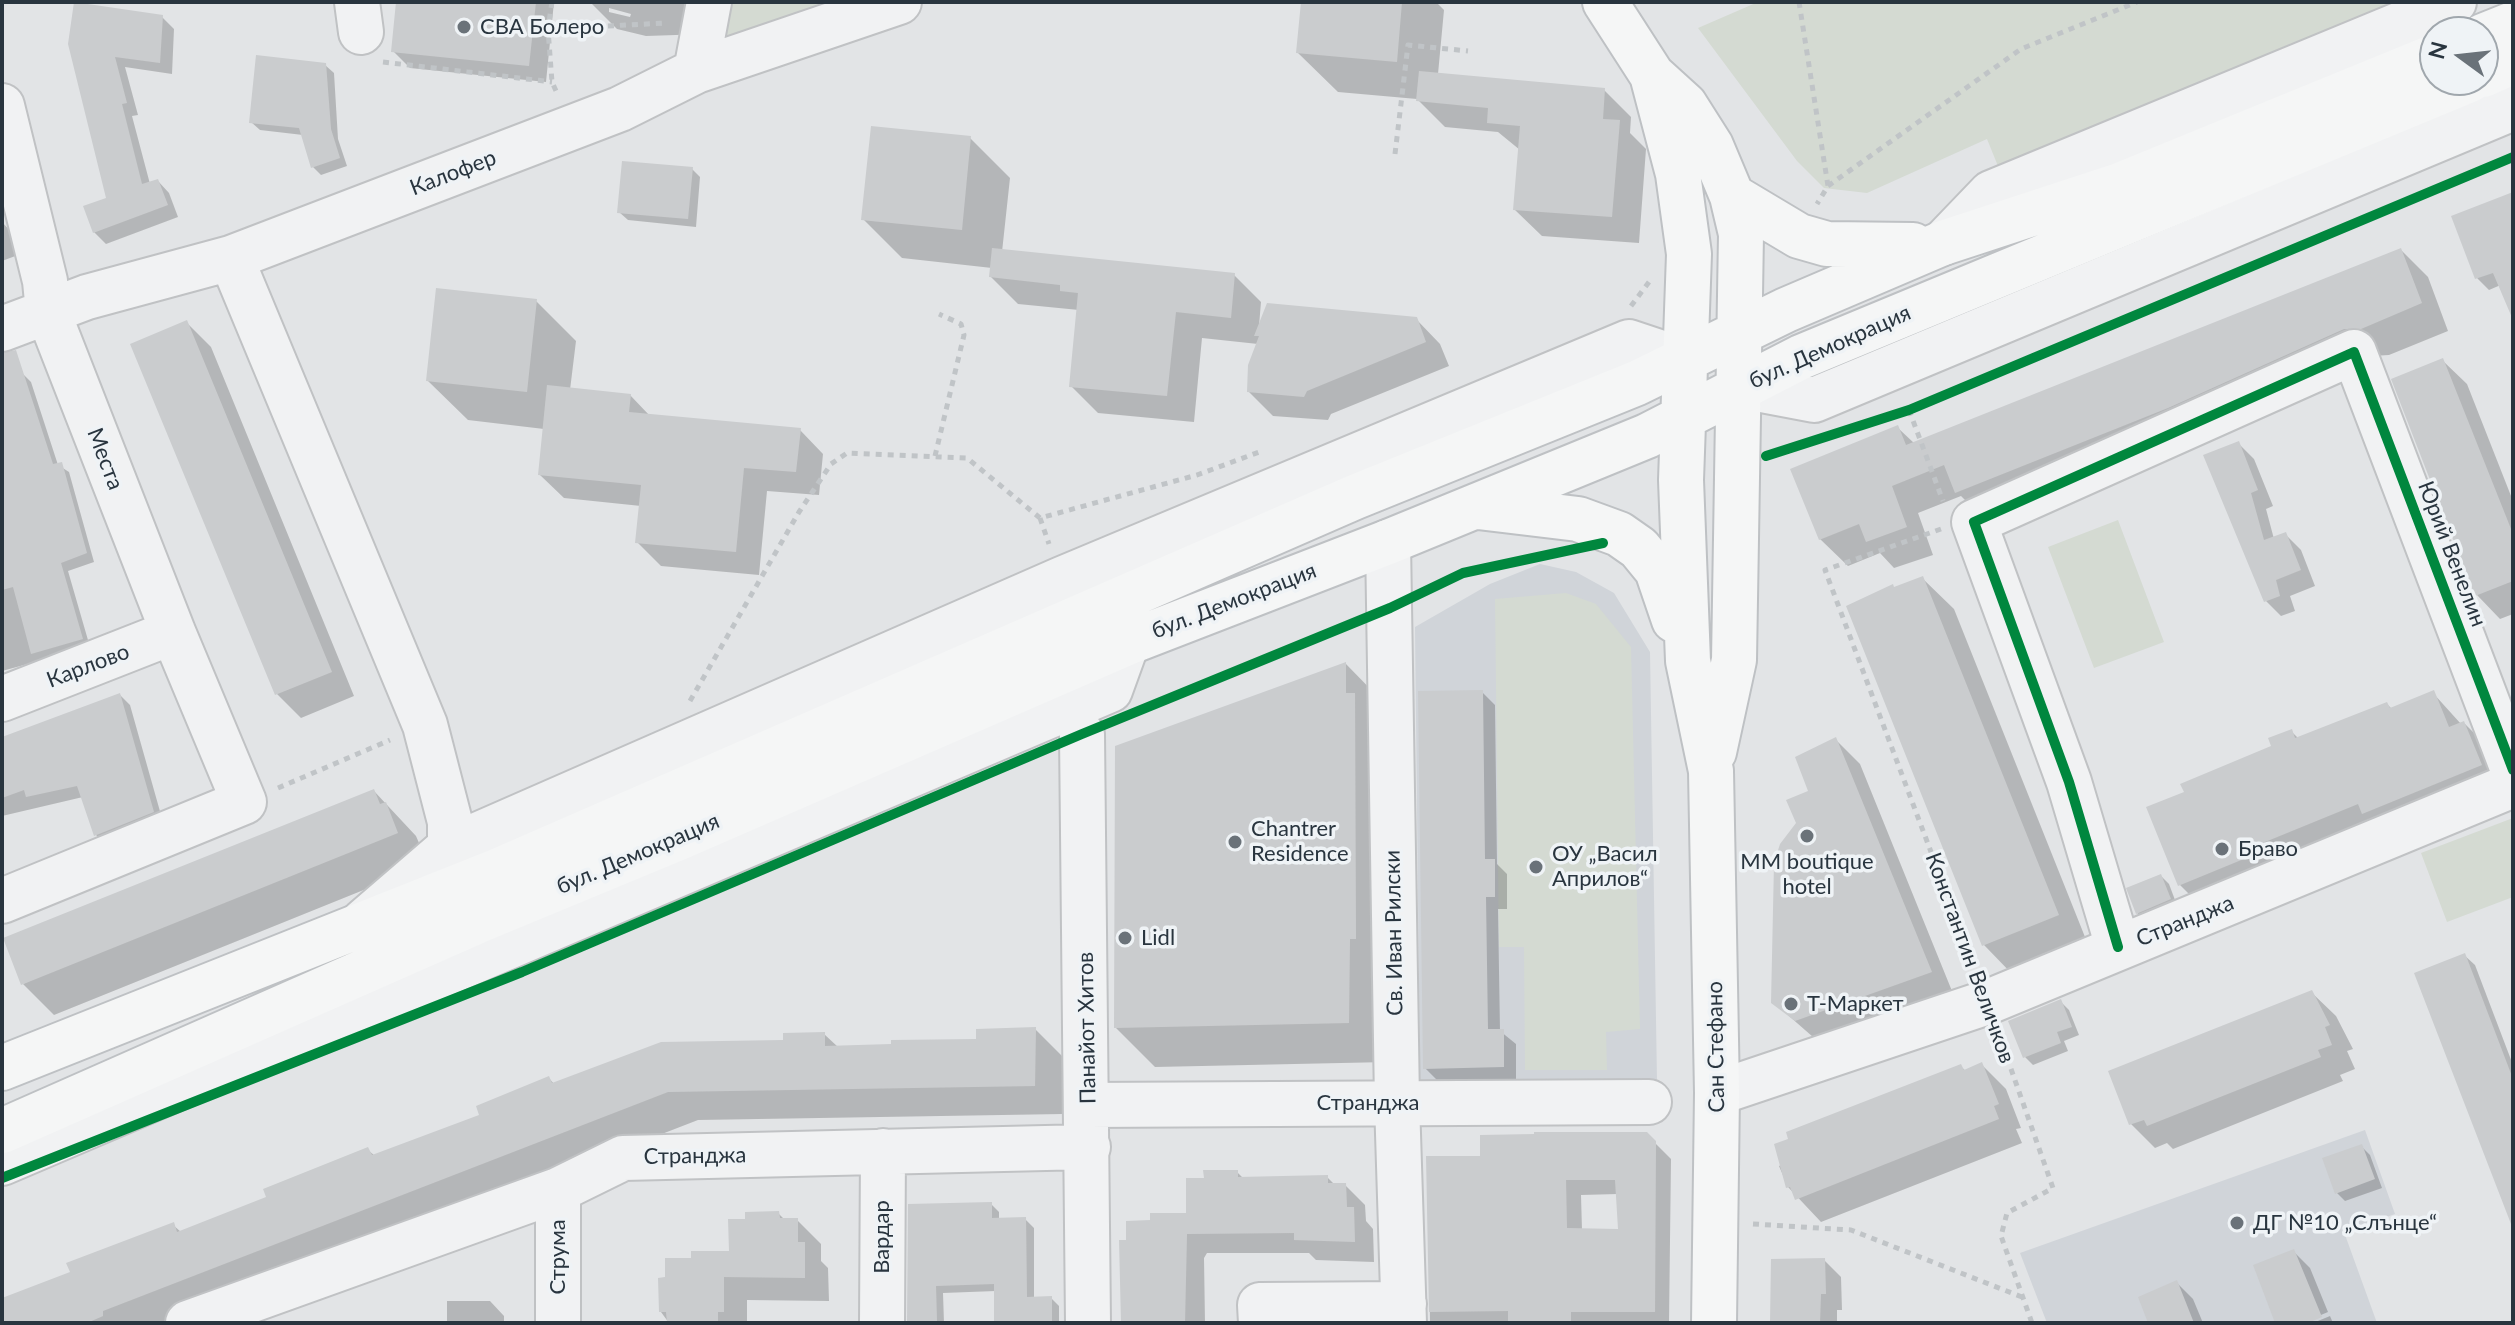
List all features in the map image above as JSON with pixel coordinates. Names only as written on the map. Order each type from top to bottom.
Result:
[{"type":"main road","points":[[1605,2],[1652,75],[1685,105],[1711,146],[1732,196],[1741,234],[1740,331]]},
{"type":"main road","name":"бул. Демокрация","points":[[2,1068],[497,871],[1355,497],[1686,361],[1740,331],[1943,243],[2117,186],[2419,63]]},
{"type":"main road","points":[[1652,75],[1687,225],[1690,268],[1686,361]]},
{"type":"main road","name":"бул. Демокрация","points":[[2,1131],[476,922],[1127,643],[1388,542],[1647,436],[1801,357],[2431,96]]},
{"type":"main road","points":[[1732,196],[1799,236],[1858,247],[1943,243]]},
{"type":"main road","name":"Сан Стефано","points":[[1711,771],[1734,660],[1740,331]]},
{"type":"main road","name":"Сан Стефано","points":[[1686,361],[1681,480],[1688,661],[1711,771],[1717,1093],[1714,1323]]},
{"type":"main road","points":[[1475,506],[1595,523],[1639,548],[1657,570],[1688,661]]},
{"type":"street","name":"Калофер","points":[[2,329],[87,297],[231,258],[620,109],[696,71],[899,2]]},
{"type":"street","name":"бул. Демокрация","points":[[1943,243],[1991,193],[2454,2]]},
{"type":"street","points":[[696,71],[707,12]]},
{"type":"street","name":"Места","points":[[2,106],[45,281],[48,312],[173,632],[244,802]]},
{"type":"street","points":[[1740,386],[1814,400],[2513,108]]},
{"type":"street","points":[[231,258],[425,725],[450,822],[450,847]]},
{"type":"street","points":[[357,927],[450,847],[1062,579],[1629,342],[1686,361]]},
{"type":"street","name":"Юрий Венелин","points":[[1963,523],[2354,352],[2513,770]]},
{"type":"street","points":[[1963,523],[2069,782],[2118,947]]},
{"type":"street","name":"Св. Иван Рилски","points":[[1388,542],[1376,1009],[1397,1102],[1404,1313]]},
{"type":"street","name":"Карлово","points":[[2,699],[173,632]]},
{"type":"street","points":[[2,1163],[1110,690],[1127,643]]},
{"type":"street","name":"Панайот Хитов","points":[[1082,734],[1088,1323]]},
{"type":"street","name":"Странджа","points":[[1717,1093],[1988,1002],[2329,864],[2513,785]]},
{"type":"street","points":[[2,901],[244,802]]},
{"type":"street","name":"Странджа","points":[[188,1323],[558,1190],[623,1158],[883,1151],[1088,1126],[1397,1102],[1649,1102]]},
{"type":"street","name":"Вардар","points":[[882,1323],[883,1151]]},
{"type":"street","name":"Струма","points":[[558,1190],[558,1323]]},
{"type":"street","points":[[1261,1323],[1260,1305],[1404,1313]]},
{"type":"path","points":[[552,2],[548,29],[552,82],[570,128]]},
{"type":"path","points":[[1799,2],[1828,186]]},
{"type":"path","points":[[1799,236],[1828,186],[2021,49],[2137,2]]},
{"type":"path","points":[[548,29],[707,12]]},
{"type":"path","points":[[359,17],[357,59],[552,82]]},
{"type":"path","points":[[1395,154],[1408,45],[1468,51]]},
{"type":"path","points":[[1623,316],[1657,271]]},
{"type":"path","points":[[935,456],[964,335],[961,324],[939,314]]},
{"type":"path","points":[[1895,414],[1924,404]]},
{"type":"path","points":[[1909,410],[1963,523]]},
{"type":"path","points":[[659,756],[767,563],[831,464],[847,453],[967,458],[1040,518],[1197,475],[1271,447]]},
{"type":"path","points":[[244,802],[425,725]]},
{"type":"path","points":[[1716,1222],[1851,1230],[2022,1297]]},
{"type":"shaded area","points":[[709,2],[899,2],[696,71]]},
{"type":"shaded area","points":[[1758,2],[2424,2],[2002,176],[1987,139],[1867,193],[1824,188],[1797,161],[1698,28]]},
{"type":"shaded area","points":[[2118,520],[2164,642],[2094,668],[2048,547]]},
{"type":"shaded area","name":"ОУ „Васил Априлов“","points":[[1540,564],[1576,572],[1614,593],[1650,652],[1657,1081],[1420,1082],[1415,627],[1490,584]]},
{"type":"shaded area","points":[[1566,593],[1596,604],[1631,647],[1640,1029],[1606,1032],[1607,1070],[1525,1070],[1524,947],[1499,947],[1495,599]]},
{"type":"shaded area","points":[[2513,818],[2513,897],[2447,922],[2421,853]]},
{"type":"shaded area","name":"ДГ №10 „Слънце“","points":[[2365,1130],[2395,1214],[2344,1232],[2377,1323],[2047,1323],[2020,1253]]},
{"type":"building","points":[[74,2],[163,15],[160,63],[115,57],[127,103],[122,104],[142,184],[158,179],[168,205],[93,233],[83,206],[106,198],[68,44]]},
{"type":"building","name":"CBA Болеро","points":[[396,2],[536,2],[529,66],[391,52]]},
{"type":"building","points":[[1301,2],[1402,2],[1397,62],[1296,53]]},
{"type":"building","points":[[256,55],[326,63],[331,129],[340,158],[311,168],[299,128],[249,123]]},
{"type":"building","points":[[1419,71],[1605,88],[1603,119],[1620,120],[1612,217],[1513,210],[1520,126],[1487,123],[1488,108],[1416,101]]},
{"type":"building","points":[[871,126],[971,136],[962,230],[861,220]]},
{"type":"building","points":[[622,161],[693,167],[688,219],[617,213]]},
{"type":"building","points":[[2513,192],[2513,320],[2493,273],[2475,279],[2451,216]]},
{"type":"building","points":[[992,248],[1235,273],[1231,318],[1176,312],[1167,396],[1069,387],[1078,293],[1060,291],[1060,285],[989,277]]},
{"type":"building","points":[[2401,248],[2422,303],[2361,329],[2344,329],[2168,408],[1955,493],[1944,465],[1892,486],[1907,527],[1866,542],[1859,524],[1819,540],[1790,469],[1898,425],[1906,445]]},
{"type":"building","points":[[436,288],[537,299],[527,392],[426,381]]},
{"type":"building","points":[[1267,303],[1417,317],[1426,342],[1307,391],[1304,397],[1247,392],[1248,365],[1259,336],[1254,336]]},
{"type":"building","points":[[187,320],[332,672],[275,695],[130,344]]},
{"type":"building","points":[[16,350],[53,464],[62,462],[87,553],[61,563],[83,639],[31,654],[13,587],[2,590],[2,353]]},
{"type":"building","points":[[2443,358],[2513,534],[2513,581],[2475,596],[2391,379]]},
{"type":"building","points":[[547,385],[631,394],[629,412],[801,428],[796,472],[744,468],[736,552],[635,543],[641,485],[538,475]]},
{"type":"building","points":[[2239,441],[2258,490],[2251,493],[2264,540],[2286,532],[2301,570],[2276,580],[2280,596],[2264,602],[2203,455]]},
{"type":"building","points":[[1923,576],[2059,915],[1982,946],[1846,606],[1893,584],[1894,587]]},
{"type":"building","name":"Chantrer Residence","points":[[1346,662],[1346,693],[1355,693],[1356,939],[1350,939],[1349,1023],[1114,1028],[1115,746]]},
{"type":"building","points":[[1483,690],[1485,859],[1495,859],[1495,897],[1486,897],[1488,1029],[1504,1029],[1504,1067],[1423,1069],[1418,691]]},
{"type":"building","points":[[2434,690],[2449,727],[2464,721],[2482,765],[2362,814],[2358,804],[2265,842],[2268,849],[2178,886],[2146,807],[2184,792],[2180,784],[2271,746],[2268,738],[2292,729],[2295,738],[2387,702],[2390,708]]},
{"type":"building","points":[[120,693],[154,812],[94,836],[77,786],[26,797],[24,790],[2,798],[2,737]]},
{"type":"building","points":[[1836,737],[1932,972],[1795,1021],[1771,1003],[1774,863],[1780,844],[1796,823],[1786,800],[1808,791],[1795,757]]},
{"type":"building","points":[[374,789],[380,804],[386,802],[398,833],[21,985],[3,938]]},
{"type":"building","points":[[2161,874],[2171,899],[2136,914],[2126,888]]},
{"type":"building","points":[[2465,953],[2513,1079],[2511,1224],[2414,973]]},
{"type":"building","points":[[2312,990],[2330,1025],[2325,1027],[2332,1045],[2318,1050],[2321,1057],[2147,1126],[2144,1120],[2129,1125],[2108,1071]]},
{"type":"building","points":[[2061,999],[2072,1027],[2057,1032],[2061,1043],[2023,1058],[2008,1021]]},
{"type":"building","points":[[1036,1027],[1035,1086],[668,1092],[103,1311],[103,1316],[87,1323],[2,1323],[2,1298],[70,1272],[66,1263],[174,1222],[177,1232],[266,1197],[263,1189],[368,1147],[372,1155],[479,1115],[476,1106],[549,1076],[552,1083],[661,1042],[783,1040],[783,1033],[825,1032],[825,1046],[891,1044],[891,1040],[976,1039],[976,1029]]},
{"type":"building","points":[[1982,1062],[1999,1104],[1994,1106],[1999,1119],[1795,1200],[1790,1187],[1786,1188],[1774,1144],[1788,1139],[1786,1132],[1961,1064],[1964,1070]]},
{"type":"building","points":[[1647,1132],[1656,1141],[1655,1312],[1571,1312],[1571,1323],[1508,1323],[1508,1311],[1429,1312],[1426,1156],[1480,1156],[1480,1135]],"holes":[[[1566,1180],[1615,1180],[1618,1229],[1567,1228]]]},
{"type":"building","points":[[2362,1144],[2375,1179],[2335,1194],[2322,1158]]},
{"type":"building","points":[[1203,1170],[1238,1170],[1238,1177],[1328,1175],[1328,1183],[1346,1183],[1347,1207],[1354,1207],[1355,1242],[1294,1240],[1294,1233],[1187,1234],[1185,1323],[1121,1323],[1119,1240],[1126,1240],[1126,1221],[1150,1220],[1150,1213],[1186,1213],[1186,1178],[1204,1178]]},
{"type":"building","points":[[992,1202],[992,1218],[1026,1217],[1027,1297],[1052,1296],[1052,1323],[994,1323],[994,1284],[936,1286],[937,1321],[907,1321],[908,1204]]},
{"type":"building","points":[[779,1211],[780,1218],[798,1218],[798,1242],[805,1242],[805,1278],[724,1277],[724,1312],[718,1312],[718,1323],[667,1323],[666,1312],[659,1312],[658,1278],[665,1277],[665,1258],[691,1258],[691,1251],[729,1251],[728,1219],[745,1219],[745,1212]]},
{"type":"building","points":[[2294,1249],[2322,1317],[2308,1323],[2275,1323],[2253,1265]]},
{"type":"building","points":[[1825,1258],[1826,1294],[1821,1294],[1820,1323],[1770,1323],[1771,1259]]},
{"type":"building","points":[[2177,1280],[2194,1323],[2148,1323],[2138,1297]]},
{"type":"cycle path","points":[[1766,456],[1909,410],[2513,157]]},
{"type":"cycle path","points":[[2118,947],[2069,782],[1974,522],[2354,352],[2513,770]]},
{"type":"cycle path","points":[[2,1178],[522,972],[1082,734],[1390,608],[1463,573],[1603,543]]},
{"type":"place","name":"CBA Болеро","points":[[464,27]]},
{"type":"place","name":"MM boutique hotel","points":[[1807,836]]},
{"type":"place","name":"Chantrer Residence","points":[[1235,842]]},
{"type":"place","name":"Браво","points":[[2222,849]]},
{"type":"place","name":"ОУ „Васил Априлов“","points":[[1536,867]]},
{"type":"place","name":"Lidl","points":[[1125,938]]},
{"type":"place","name":"Т-Маркет","points":[[1791,1004]]},
{"type":"place","name":"ДГ №10 „Слънце“","points":[[2237,1223]]}]
